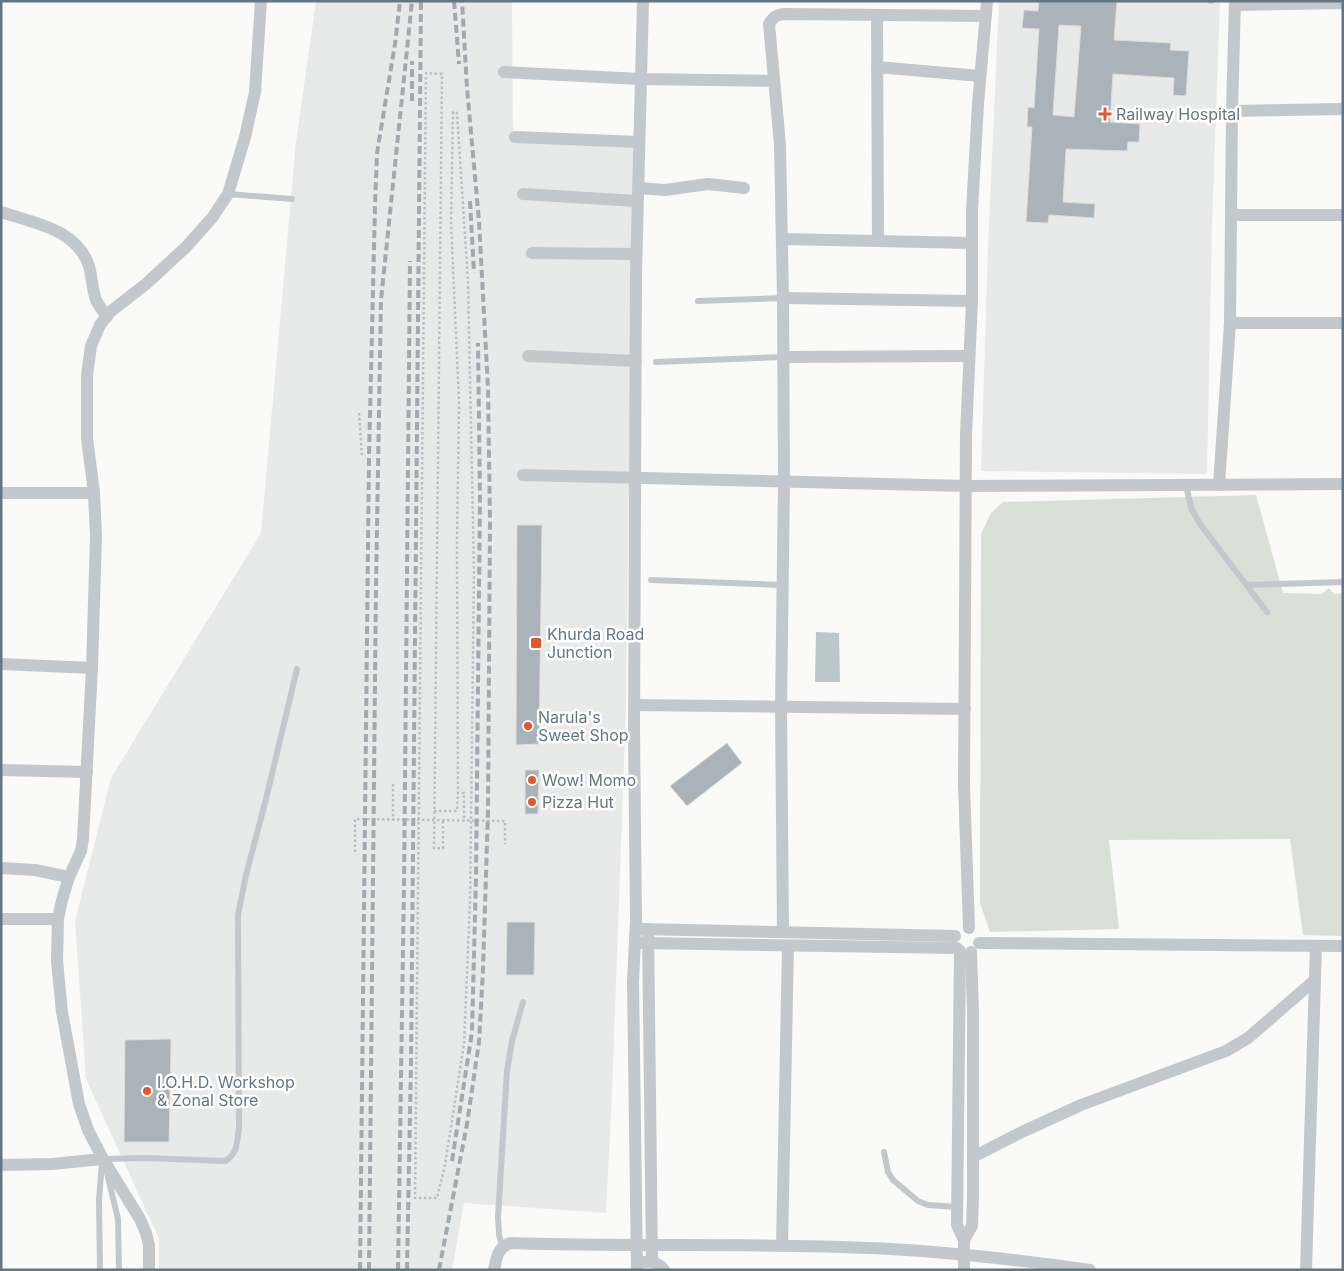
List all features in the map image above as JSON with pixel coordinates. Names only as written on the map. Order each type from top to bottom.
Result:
[{"type":"street","points":[[149,1270],[149,1245],[146,1233],[140,1219],[102,1159],[88,1130],[79,1104],[62,1012],[57,962],[58,919],[62,900],[69,877],[81,851],[87,772],[96,536],[94,493],[87,438],[87,375],[91,346],[100,325],[107,316],[124,300],[146,284],[186,247],[212,218],[228,194],[245,137],[255,92],[261,1]]},
{"type":"street","points":[[643,1],[636,254],[635,706],[642,929],[648,943],[652,1262]]},
{"type":"street","points":[[969,928],[965,825],[966,434],[972,302],[971,243],[980,76],[987,1]]},
{"type":"street","points":[[1219,485],[1230,323],[1235,3],[1343,2]]},
{"type":"street","points":[[783,932],[780,708],[784,482],[784,298],[780,145],[769,24],[772,18],[777,15],[986,16]]},
{"type":"street","points":[[877,15],[878,241]]},
{"type":"street","points":[[878,67],[980,76]]},
{"type":"street","points":[[504,72],[640,79],[774,81]]},
{"type":"street","points":[[1232,111],[1343,109]]},
{"type":"street","points":[[515,137],[639,142]]},
{"type":"street","points":[[638,188],[664,190],[708,184],[744,188]]},
{"type":"street","points":[[523,194],[637,201]]},
{"type":"street","points":[[1,212],[67,236],[78,245],[85,254],[96,301],[107,316]]},
{"type":"street","points":[[1232,215],[1343,215]]},
{"type":"street","points":[[782,239],[971,243]]},
{"type":"street","points":[[532,253],[636,254]]},
{"type":"street","points":[[784,298],[972,302]]},
{"type":"street","points":[[1230,323],[1343,323]]},
{"type":"street","points":[[528,356],[636,361]]},
{"type":"street","points":[[784,357],[969,356]]},
{"type":"street","points":[[523,476],[635,477],[967,486],[1343,484]]},
{"type":"street","points":[[1,494],[94,493]]},
{"type":"street","points":[[1,664],[92,668]]},
{"type":"street","points":[[635,706],[965,709]]},
{"type":"street","points":[[1,770],[87,772]]},
{"type":"street","points":[[1,868],[35,870],[69,877]]},
{"type":"street","points":[[1,919],[58,919]]},
{"type":"street","points":[[642,929],[783,932],[965,946],[979,936],[976,932],[969,928],[961,930],[965,946],[973,1012],[972,1226],[964,1240]]},
{"type":"street","points":[[637,1269],[634,982],[635,943],[642,929]]},
{"type":"street","points":[[635,943],[788,946],[1343,946]]},
{"type":"street","points":[[782,1246],[788,946]]},
{"type":"street","points":[[964,1270],[964,1240],[957,1225],[957,1207],[965,946]]},
{"type":"street","points":[[1306,1270],[1316,946]]},
{"type":"street","points":[[973,1157],[1081,1105],[1237,1046],[1315,980]]},
{"type":"street","points":[[1,1165],[52,1164],[102,1159]]},
{"type":"street","points":[[494,1270],[497,1256],[502,1247],[510,1243],[592,1246],[842,1247],[964,1253],[1090,1270]]},
{"type":"street","points":[[637,1269],[644,1262],[652,1262],[659,1264],[664,1270]]},
{"type":"lane","points":[[228,194],[292,199]]},
{"type":"lane","points":[[698,301],[784,298]]},
{"type":"lane","points":[[656,362],[784,357]]},
{"type":"lane","points":[[1186,485],[1191,508],[1200,524],[1267,612]]},
{"type":"lane","points":[[651,580],[782,585]]},
{"type":"lane","points":[[1247,585],[1343,582]]},
{"type":"lane","points":[[102,1159],[145,1158],[225,1161],[232,1157],[236,1149],[239,1128],[238,915],[297,669]]},
{"type":"lane","points":[[502,1247],[498,1217],[507,1071],[512,1041],[523,1002]]},
{"type":"lane","points":[[884,1152],[888,1172],[893,1180],[918,1201],[928,1205],[957,1207]]},
{"type":"lane","points":[[100,1270],[102,1159]]},
{"type":"lane","points":[[102,1159],[117,1208],[119,1270]]},
{"type":"path","points":[[434,811],[457,811],[458,793],[457,543],[459,402],[451,222],[453,112],[457,112],[468,282],[474,570],[470,902],[464,1044],[445,1165],[437,1198],[415,1198],[426,73],[442,74],[434,811],[434,848],[443,848],[443,821]]},
{"type":"path","points":[[359,413],[362,455]]},
{"type":"path","points":[[393,784],[393,820]]},
{"type":"path","points":[[458,793],[464,793],[464,820]]},
{"type":"path","points":[[355,852],[355,819],[505,821],[505,844]]},
{"type":"shaded area","name":"Khurda Road Junction","points":[[316,1],[512,1],[513,139],[634,139],[626,708],[606,1213],[464,1203],[452,1270],[159,1270],[159,1239],[86,1079],[75,921],[111,778],[261,533],[296,142]]},
{"type":"shaded area","points":[[999,1],[1220,1],[1212,226],[1207,474],[981,471],[988,247]]},
{"type":"shaded area","points":[[1256,495],[1283,593],[1322,594],[1329,588],[1334,594],[1343,593],[1343,936],[1303,935],[1290,839],[1109,840],[1119,929],[990,932],[980,903],[981,534],[991,513],[1003,502]]},
{"type":"shaded area","points":[[816,632],[839,633],[840,682],[815,682]]},
{"type":"building","points":[[1039,1],[1117,1],[1114,40],[1171,43],[1170,50],[1189,51],[1186,96],[1173,95],[1174,78],[1113,74],[1110,122],[1140,124],[1139,142],[1128,142],[1127,151],[1066,149],[1063,202],[1095,204],[1094,218],[1049,215],[1048,223],[1026,222],[1032,127],[1027,127],[1028,107],[1034,108],[1039,29],[1022,28],[1024,10],[1038,11]],"holes":[[[1059,25],[1081,26],[1074,117],[1053,115]]]},
{"type":"building","points":[[517,525],[542,525],[539,744],[516,745]]},
{"type":"building","points":[[727,743],[742,763],[687,806],[670,786]]},
{"type":"building","points":[[525,770],[539,770],[538,814],[525,814]]},
{"type":"building","points":[[507,922],[535,922],[534,975],[506,975]]},
{"type":"building","name":"I.O.H.D. Workshop & Zonal Store","points":[[171,1039],[169,1142],[124,1142],[125,1040]]},
{"type":"railway","points":[[360,1270],[369,457],[375,206],[377,153],[400,1]]},
{"type":"railway","points":[[369,1270],[381,300],[412,1]]},
{"type":"railway","points":[[407,1270],[411,1063],[421,1]]},
{"type":"railway","points":[[454,1],[459,64]]},
{"type":"railway","points":[[439,1270],[467,1124],[479,1042],[488,811],[490,521],[488,388],[479,221],[467,88],[462,1]]},
{"type":"railway","points":[[412,61],[412,101]]},
{"type":"railway","points":[[470,201],[474,273]]},
{"type":"railway","points":[[398,1270],[410,261]]},
{"type":"railway","points":[[452,1161],[472,1032],[476,877],[480,497],[478,343]]},
{"type":"place","name":"Railway Hospital","points":[[1105,114]]},
{"type":"place","name":"Khurda Road Junction","points":[[536,643]]},
{"type":"place","name":"Narula's Sweet Shop","points":[[528,726]]},
{"type":"place","name":"Wow! Momo","points":[[532,780]]},
{"type":"place","name":"Pizza Hut","points":[[532,802]]},
{"type":"place","name":"I.O.H.D. Workshop & Zonal Store","points":[[147,1091]]}]
